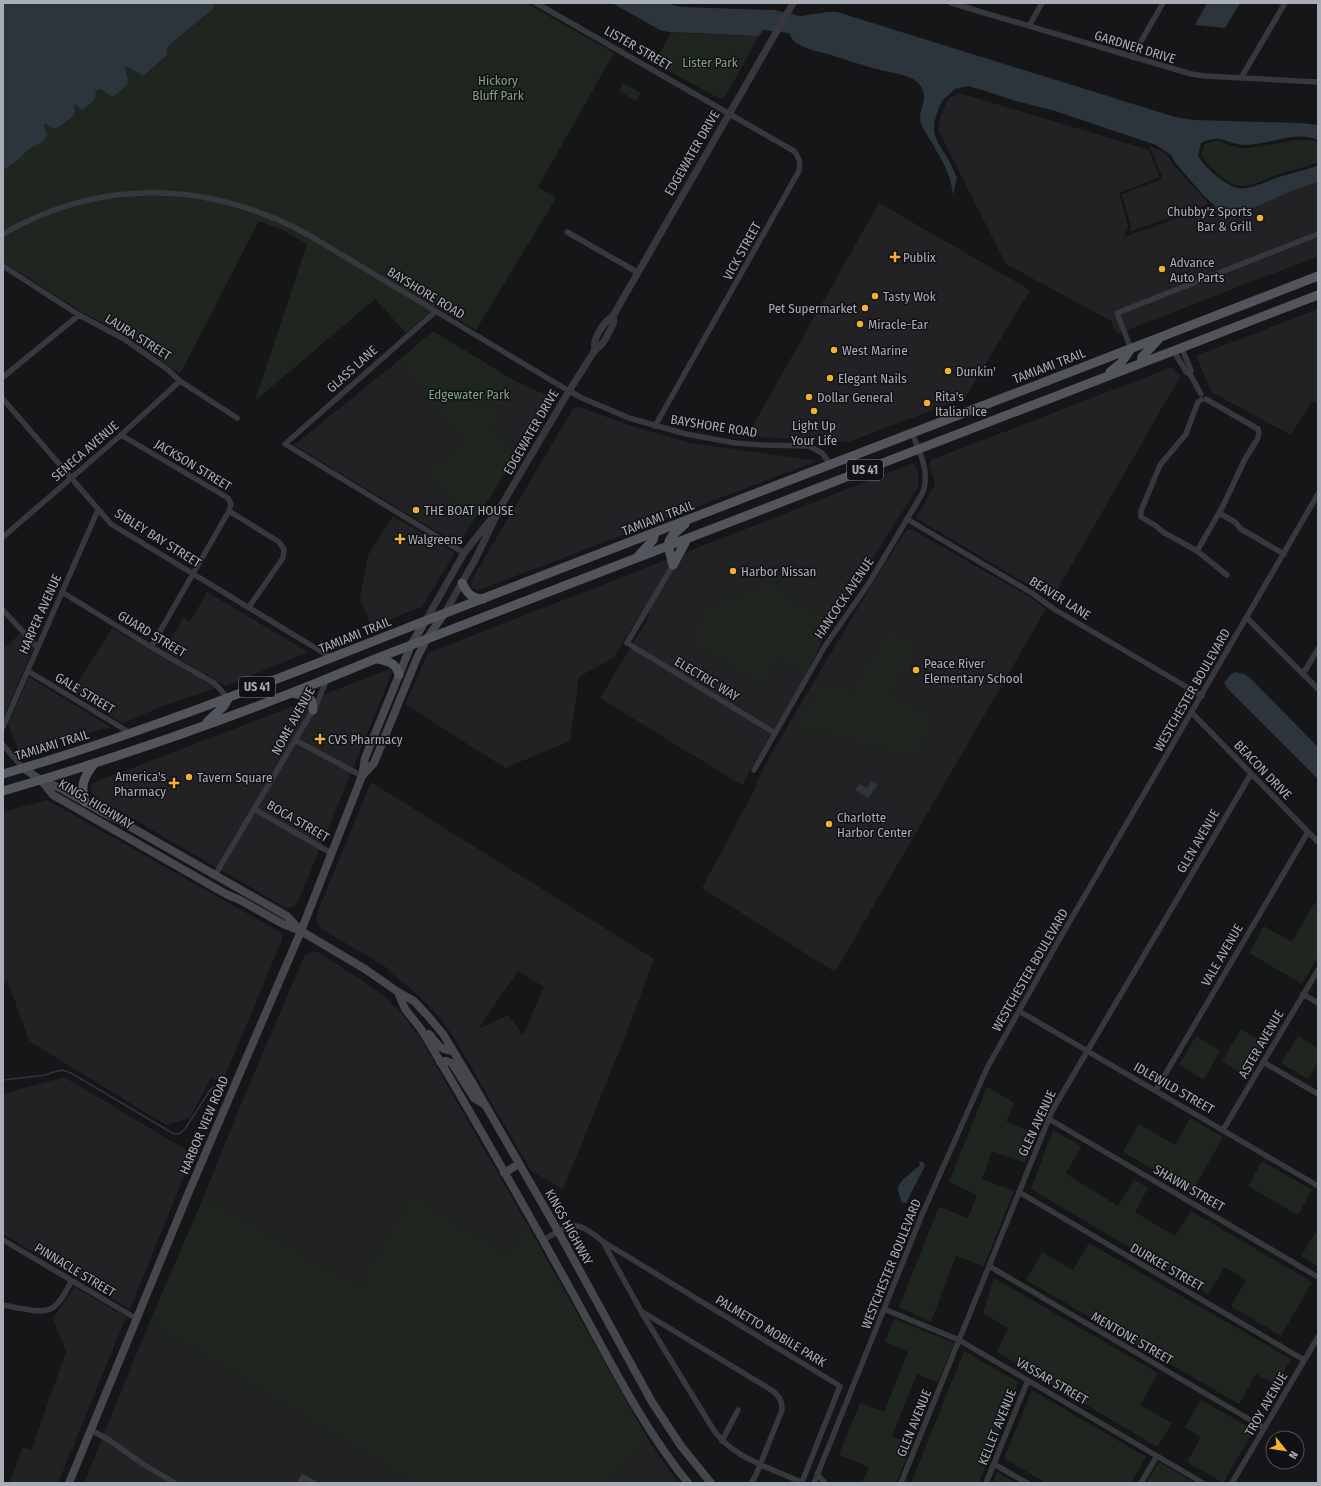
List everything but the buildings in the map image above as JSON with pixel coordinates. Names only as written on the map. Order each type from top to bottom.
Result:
[{"type":"main road","name":"TAMIAMI TRAIL","points":[[3,774],[132,734],[228,699],[426,620],[689,520],[1318,276]]},
{"type":"main road","name":"US 41","points":[[3,791],[95,763],[203,726],[1104,377],[1316,297]]},
{"type":"main road","points":[[1141,363],[1142,357],[1162,337]]},
{"type":"main road","points":[[1104,377],[1121,363],[1131,349]]},
{"type":"main road","points":[[672,565],[668,541],[671,536],[689,520]]},
{"type":"main road","points":[[635,559],[648,547],[653,540],[655,533]]},
{"type":"main road","points":[[672,565],[687,539]]},
{"type":"main road","points":[[462,583],[470,596],[483,599]]},
{"type":"main road","name":"HARBOR VIEW ROAD","points":[[362,776],[374,763],[417,658],[426,640],[444,614]]},
{"type":"main road","name":"HARBOR VIEW ROAD","points":[[68,1483],[230,1095],[301,931],[362,776],[365,758],[411,645],[426,620]]},
{"type":"main road","points":[[375,659],[388,661],[393,664],[398,669],[399,675]]},
{"type":"main road","points":[[290,693],[311,698],[313,710]]},
{"type":"main road","points":[[203,726],[219,712],[228,699]]},
{"type":"main road","points":[[85,802],[82,788],[83,780],[87,772],[95,763]]},
{"type":"main road","points":[[23,768],[41,780]]},
{"type":"main road","name":"KINGS HIGHWAY","points":[[41,780],[60,788],[135,829],[287,916],[301,931]]},
{"type":"main road","name":"KINGS HIGHWAY","points":[[41,780],[53,795],[226,894],[240,900],[283,924],[301,931],[414,1001],[443,1034],[485,1104],[558,1231],[652,1402],[681,1446],[711,1483]]},
{"type":"main road","points":[[130,838],[135,829]]},
{"type":"main road","points":[[398,992],[405,1009],[421,1029],[543,1240],[639,1414],[663,1450],[688,1483]]},
{"type":"main road","points":[[421,1029],[430,1034],[439,1046],[446,1051],[453,1051]]},
{"type":"main road","points":[[440,1062],[446,1061],[452,1063],[474,1098],[485,1104]]},
{"type":"main road","points":[[504,1173],[519,1164]]},
{"type":"street","name":"LISTER STREET","points":[[536,3],[729,113]]},
{"type":"street","name":"EDGEWATER DRIVE","points":[[444,614],[475,560],[501,506],[568,391],[595,350],[593,344],[607,320],[613,316],[793,3]]},
{"type":"street","name":"GARDNER DRIVE","points":[[951,3],[1191,74],[1318,82]]},
{"type":"street","points":[[1029,26],[1042,3]]},
{"type":"street","points":[[1132,57],[1164,3]]},
{"type":"street","points":[[1241,78],[1285,3]]},
{"type":"street","name":"VICK STREET","points":[[655,426],[799,170],[799,159],[794,151],[729,113]]},
{"type":"street","name":"BAYSHORE ROAD","points":[[3,234],[28,220],[68,204],[124,194],[168,193],[201,196],[246,207],[288,224],[307,234],[568,391],[605,409],[655,426],[686,434],[762,445],[808,446],[822,453],[831,465]]},
{"type":"street","points":[[567,232],[637,272]]},
{"type":"street","points":[[1131,349],[1117,313],[1318,234]]},
{"type":"street","name":"LAURA STREET","points":[[3,266],[79,315],[124,339],[167,369],[180,381],[238,418]]},
{"type":"street","name":"GLASS LANE","points":[[435,312],[285,444],[464,553]]},
{"type":"street","points":[[3,377],[79,315]]},
{"type":"street","points":[[1178,349],[1178,360],[1186,372],[1190,374],[1202,398],[1258,429],[1259,434],[1244,460],[1219,513],[1197,551]]},
{"type":"street","name":"SENECA AVENUE","points":[[3,536],[121,435],[180,381]]},
{"type":"street","points":[[1202,398],[1198,402],[1186,434],[1160,465],[1141,511],[1141,517],[1163,532],[1197,551],[1227,575]]},
{"type":"street","name":"SIBLEY BAY STREET","points":[[3,399],[111,524],[333,658]]},
{"type":"street","name":"HANCOCK AVENUE","points":[[754,770],[825,646],[857,601],[908,519],[925,488],[925,472],[912,433]]},
{"type":"street","name":"JACKSON STREET","points":[[121,435],[228,498],[231,504],[229,511],[279,542],[284,549],[283,558],[249,607]]},
{"type":"street","name":"WESTCHESTER BOULEVARD","points":[[814,1483],[921,1218],[987,1068],[1318,494]]},
{"type":"street","name":"EDGEWATER DRIVE","points":[[426,620],[464,553],[501,506]]},
{"type":"street","name":"HARPER AVENUE","points":[[3,727],[98,510]]},
{"type":"street","points":[[150,647],[229,511]]},
{"type":"street","points":[[1219,513],[1235,522],[1241,529],[1284,554]]},
{"type":"street","name":"BEAVER LANE","points":[[908,519],[1032,594],[1054,609],[1202,696]]},
{"type":"street","name":"ELECTRIC WAY","points":[[672,565],[627,643],[775,733]]},
{"type":"street","name":"GUARD STREET","points":[[62,592],[150,647],[214,683],[228,699]]},
{"type":"street","points":[[3,610],[37,647]]},
{"type":"street","points":[[1247,618],[1318,689]]},
{"type":"street","points":[[1303,674],[1318,649]]},
{"type":"street","name":"GALE STREET","points":[[28,671],[132,734]]},
{"type":"street","name":"NOME AVENUE","points":[[215,875],[313,710],[327,679]]},
{"type":"street","name":"BEACON DRIVE","points":[[1192,713],[1318,842]]},
{"type":"street","points":[[295,740],[362,776]]},
{"type":"street","points":[[3,745],[23,768]]},
{"type":"street","name":"GLEN AVENUE","points":[[901,1483],[1052,1111],[1251,774]]},
{"type":"street","name":"BOCA STREET","points":[[254,808],[331,854]]},
{"type":"street","name":"VALE AVENUE","points":[[1156,1090],[1308,832]]},
{"type":"street","name":"ASTER AVENUE","points":[[1224,1130],[1318,970]]},
{"type":"street","points":[[1303,994],[1318,1003]]},
{"type":"street","name":"IDLEWILD STREET","points":[[1019,1011],[1318,1186]]},
{"type":"street","points":[[1264,1062],[1318,1094]]},
{"type":"street","name":"SHAWN STREET","points":[[1049,1119],[1318,1277]]},
{"type":"street","name":"DURKEE STREET","points":[[1019,1192],[1304,1360]]},
{"type":"street","name":"PALMETTO MOBILE PARK","points":[[543,1240],[569,1225],[576,1225],[589,1230],[602,1241],[840,1386],[802,1483],[740,1455],[722,1441],[713,1429],[641,1311],[602,1241]]},
{"type":"street","name":"PINNACLE STREET","points":[[3,1240],[136,1319]]},
{"type":"street","name":"MENTONE STREET","points":[[989,1266],[1264,1428]]},
{"type":"street","points":[[3,1305],[42,1311],[50,1309],[57,1304],[72,1281]]},
{"type":"street","name":"VASSAR STREET","points":[[884,1309],[959,1340],[1202,1483]]},
{"type":"street","name":"PALMETTO MOBILE PARK","points":[[641,1311],[779,1396],[782,1402],[782,1410],[761,1464]]},
{"type":"street","name":"TROY AVENUE","points":[[1232,1483],[1318,1337]]},
{"type":"street","name":"KELLET AVENUE","points":[[986,1483],[1028,1380]]},
{"type":"street","points":[[722,1441],[738,1410]]},
{"type":"street","points":[[91,1430],[109,1440],[165,1480],[175,1483]]},
{"type":"street","points":[[1141,1483],[1157,1456]]},
{"type":"street","points":[[751,1483],[761,1464]]},
{"type":"street","points":[[994,1464],[1027,1483]]},
{"type":"street","points":[[817,1474],[825,1483]]},
{"type":"street","points":[[300,1483],[303,1477],[314,1483]]},
{"type":"shaded area","points":[[3,3],[216,3],[212,10],[168,46],[167,55],[144,76],[125,67],[128,79],[127,85],[112,97],[100,89],[96,91],[95,99],[82,110],[75,104],[75,113],[59,127],[53,128],[45,123],[44,126],[47,134],[45,139],[41,143],[29,149],[17,161],[3,170]]},
{"type":"shaded area","points":[[612,3],[665,3],[681,7],[774,10],[800,16],[837,12],[1175,117],[1193,120],[1302,123],[1318,125],[1318,140],[1301,136],[1256,144],[1241,145],[1220,139],[1214,139],[1201,143],[1198,156],[1215,175],[1238,188],[1243,189],[1253,187],[1279,177],[1318,166],[1318,182],[1292,191],[1250,209],[1227,212],[1214,205],[1206,198],[1174,161],[1172,156],[1156,145],[1055,111],[968,86],[955,89],[943,100],[934,123],[934,133],[938,143],[949,160],[957,178],[953,195],[949,176],[920,121],[924,96],[923,90],[916,81],[902,75],[868,67],[809,49],[795,42],[789,33],[763,30],[759,36],[669,32],[660,30]]},
{"type":"shaded area","points":[[1207,3],[1240,3],[1225,28],[1195,25]]},
{"type":"shaded area","points":[[959,93],[1149,150],[1159,177],[1119,193],[1128,226],[1124,237],[1215,205],[1226,212],[1234,213],[1250,209],[1291,191],[1318,182],[1318,256],[1117,334],[1111,321],[1006,264],[938,130],[941,116],[948,99]]},
{"type":"shaded area","points":[[1148,145],[1162,151],[1169,157],[1172,163],[1209,204],[1129,232],[1131,226],[1122,194],[1160,180],[1162,176]]},
{"type":"shaded area","points":[[879,203],[1030,290],[965,398],[848,442],[747,436]]},
{"type":"shaded area","points":[[1318,309],[1318,404],[1312,401],[1291,435],[1211,392],[1196,356]]},
{"type":"shaded area","points":[[398,361],[418,384],[416,385],[449,423],[449,425],[459,431],[465,438],[425,472],[470,526],[459,545],[294,445]]},
{"type":"shaded area","points":[[1172,367],[1173,370],[1181,375],[1052,599],[916,518],[935,484],[929,464],[931,460]]},
{"type":"shaded area","points":[[517,382],[551,397],[516,455],[492,424]]},
{"type":"shaded area","points":[[574,407],[579,407],[626,424],[690,443],[817,461],[479,590],[472,588],[471,581]]},
{"type":"shaded area","points":[[914,463],[919,475],[918,487],[832,622],[781,592],[763,685],[778,659],[805,676],[747,775],[743,786],[600,698],[650,615],[643,610],[614,657],[579,677],[570,741],[505,768],[405,704],[428,653]]},
{"type":"shaded area","points":[[393,516],[455,553],[422,607],[371,626],[360,598],[368,555]]},
{"type":"shaded area","points":[[907,529],[913,530],[1035,600],[1046,609],[835,972],[702,888],[755,789],[757,780],[785,730],[874,581]]},
{"type":"shaded area","points":[[207,592],[308,652],[226,686],[164,650],[183,618],[190,622]]},
{"type":"shaded area","points":[[112,628],[216,688],[163,706],[122,723],[72,692]]},
{"type":"shaded area","points":[[21,633],[33,648],[3,719],[3,649]]},
{"type":"shaded area","points":[[390,669],[392,673],[298,902],[293,907],[286,908],[94,796],[90,789],[93,783]]},
{"type":"shaded area","points":[[1236,672],[1244,674],[1250,678],[1318,747],[1318,779],[1229,690],[1224,683],[1231,674]]},
{"type":"shaded area","points":[[29,677],[111,727],[19,752],[8,724]]},
{"type":"shaded area","points":[[871,781],[878,785],[868,798],[855,790],[859,784],[867,788]]},
{"type":"shaded area","points":[[371,782],[654,959],[625,1037],[563,1189],[531,1171],[455,1039],[440,1018],[422,999],[383,965],[320,928],[317,922],[317,913]],"holes":[[[518,971],[544,987],[523,1035],[508,1015],[478,1029]]]},
{"type":"shaded area","points":[[47,800],[280,932],[282,935],[282,940],[222,1083],[211,1078],[190,1118],[166,1125],[29,1041],[7,979],[3,985],[3,812]]},
{"type":"shaded area","points":[[318,952],[382,994],[404,1016],[422,1041],[527,1224],[508,1254],[411,1194],[359,1286],[204,1196],[246,1092],[303,959],[306,954]]},
{"type":"shaded area","points":[[64,1077],[193,1154],[130,1309],[3,1234],[3,1094]]},
{"type":"shaded area","points":[[919,1162],[923,1162],[925,1166],[906,1203],[901,1202],[898,1191],[899,1186],[903,1179],[920,1165]]},
{"type":"shaded area","points":[[75,1287],[126,1317],[58,1483],[9,1483],[23,1447],[31,1450],[66,1352],[53,1318]]},
{"type":"shaded area","points":[[149,1323],[413,1483],[84,1483]]},
{"type":"shaded area","points":[[649,1441],[671,1473],[680,1483],[608,1483]]},
{"type":"green space","name":"Hickory Bluff Park","points":[[216,3],[526,3],[614,53],[538,187],[556,198],[476,330],[436,307],[406,333],[375,299],[255,401],[307,244],[283,230],[259,221],[180,374],[129,337],[82,312],[3,262],[3,170],[17,161],[29,149],[41,143],[45,139],[47,134],[44,126],[46,123],[49,126],[74,108],[75,104],[77,105],[96,95],[96,91],[100,89],[112,97],[128,79],[125,67],[145,76],[167,55],[168,46],[212,10]]},
{"type":"green space","name":"Lister Park","points":[[671,32],[759,36],[726,95],[718,98],[654,63]]},
{"type":"green space","points":[[623,83],[641,93],[636,101],[619,91]]},
{"type":"green space","points":[[1296,140],[1313,140],[1318,143],[1318,163],[1273,176],[1248,186],[1239,186],[1223,178],[1201,155],[1204,145],[1213,141],[1242,148],[1257,147]]},
{"type":"green space","name":"Edgewater Park","points":[[433,331],[517,382],[492,424],[516,455],[470,526],[425,472],[465,438],[459,431],[448,425],[449,423],[416,385],[418,384],[398,361]]},
{"type":"green space","points":[[775,581],[781,592],[832,622],[805,676],[778,659],[763,685],[693,643],[712,605]]},
{"type":"green space","points":[[892,630],[916,644],[888,692],[935,719],[931,723],[909,760],[895,753],[856,742],[846,736],[809,731],[804,735],[798,734],[797,730],[826,680],[853,694]]},
{"type":"green space","points":[[1315,902],[1318,904],[1318,957],[1302,984],[1249,953],[1264,926],[1292,942]]},
{"type":"green space","points":[[1241,1029],[1267,1044],[1247,1077],[1222,1061]]},
{"type":"green space","points":[[1196,1036],[1220,1051],[1204,1080],[1179,1065]]},
{"type":"green space","points":[[1298,1036],[1318,1048],[1318,1062],[1308,1079],[1281,1063]]},
{"type":"green space","points":[[987,1087],[1015,1103],[1006,1121],[1035,1134],[1025,1163],[992,1151],[982,1179],[1014,1191],[984,1266],[956,1256],[931,1322],[899,1307],[939,1207],[968,1218],[977,1195],[949,1182]]},
{"type":"green space","points":[[1190,1118],[1223,1137],[1192,1192],[1123,1152],[1139,1124],[1175,1145]]},
{"type":"green space","points":[[1053,1130],[1081,1146],[1066,1174],[1118,1206],[1134,1180],[1148,1188],[1135,1212],[1175,1236],[1191,1211],[1312,1282],[1281,1336],[1231,1306],[1246,1280],[1225,1267],[1208,1294],[1031,1189]]},
{"type":"green space","points":[[1262,1161],[1312,1190],[1298,1215],[1248,1186]]},
{"type":"green space","points":[[411,1194],[508,1254],[527,1224],[649,1441],[608,1483],[413,1483],[149,1323],[204,1196],[359,1286]]},
{"type":"green space","points":[[1315,1233],[1318,1234],[1318,1267],[1301,1256]]},
{"type":"green space","points":[[1089,1243],[1291,1359],[1276,1385],[1256,1374],[1239,1404],[1026,1280],[1042,1252],[1073,1270]]},
{"type":"green space","points":[[994,1278],[1158,1373],[1140,1405],[1172,1423],[1157,1447],[997,1352],[1008,1328],[983,1313]]},
{"type":"green space","points":[[894,1319],[954,1343],[938,1382],[917,1374],[892,1436],[912,1444],[896,1483],[862,1483],[869,1467],[839,1455],[860,1403],[884,1412],[908,1352],[885,1342]]},
{"type":"green space","points":[[964,1351],[1018,1382],[979,1483],[911,1483]]},
{"type":"green space","points":[[1032,1390],[1146,1457],[1131,1483],[1046,1483],[1004,1458]]},
{"type":"green space","points":[[1201,1400],[1254,1430],[1223,1483],[1187,1462],[1201,1437],[1185,1427]]},
{"type":"green space","points":[[1159,1462],[1195,1483],[1146,1483]]},
{"type":"green space","points":[[997,1472],[1015,1483],[993,1483]]},
{"type":"waterway","points":[[3,1080],[46,1075],[62,1070],[71,1073],[174,1134],[179,1134],[185,1129],[210,1090],[219,1084]]},
{"type":"place","name":"Chubby'z Sports Bar & Grill","points":[[1260,218]]},
{"type":"place","name":"Publix","points":[[895,257]]},
{"type":"place","name":"Advance Auto Parts","points":[[1162,269]]},
{"type":"place","name":"Tasty Wok","points":[[875,296]]},
{"type":"place","name":"Pet Supermarket","points":[[865,308]]},
{"type":"place","name":"Miracle-Ear","points":[[860,324]]},
{"type":"place","name":"West Marine","points":[[834,350]]},
{"type":"place","name":"Dunkin'","points":[[948,371]]},
{"type":"place","name":"Elegant Nails","points":[[830,378]]},
{"type":"place","name":"Dollar General","points":[[809,397]]},
{"type":"place","name":"Rita's Italian Ice","points":[[927,403]]},
{"type":"place","name":"Light Up Your Life","points":[[814,411]]},
{"type":"place","name":"THE BOAT HOUSE","points":[[416,510]]},
{"type":"place","name":"Walgreens","points":[[400,539]]},
{"type":"place","name":"Harbor Nissan","points":[[733,571]]},
{"type":"place","name":"Peace River Elementary School","points":[[916,670]]},
{"type":"place","name":"CVS Pharmacy","points":[[320,739]]},
{"type":"place","name":"Tavern Square","points":[[189,777]]},
{"type":"place","name":"America's Pharmacy","points":[[174,783]]},
{"type":"place","name":"Charlotte Harbor Center","points":[[829,824]]}]
